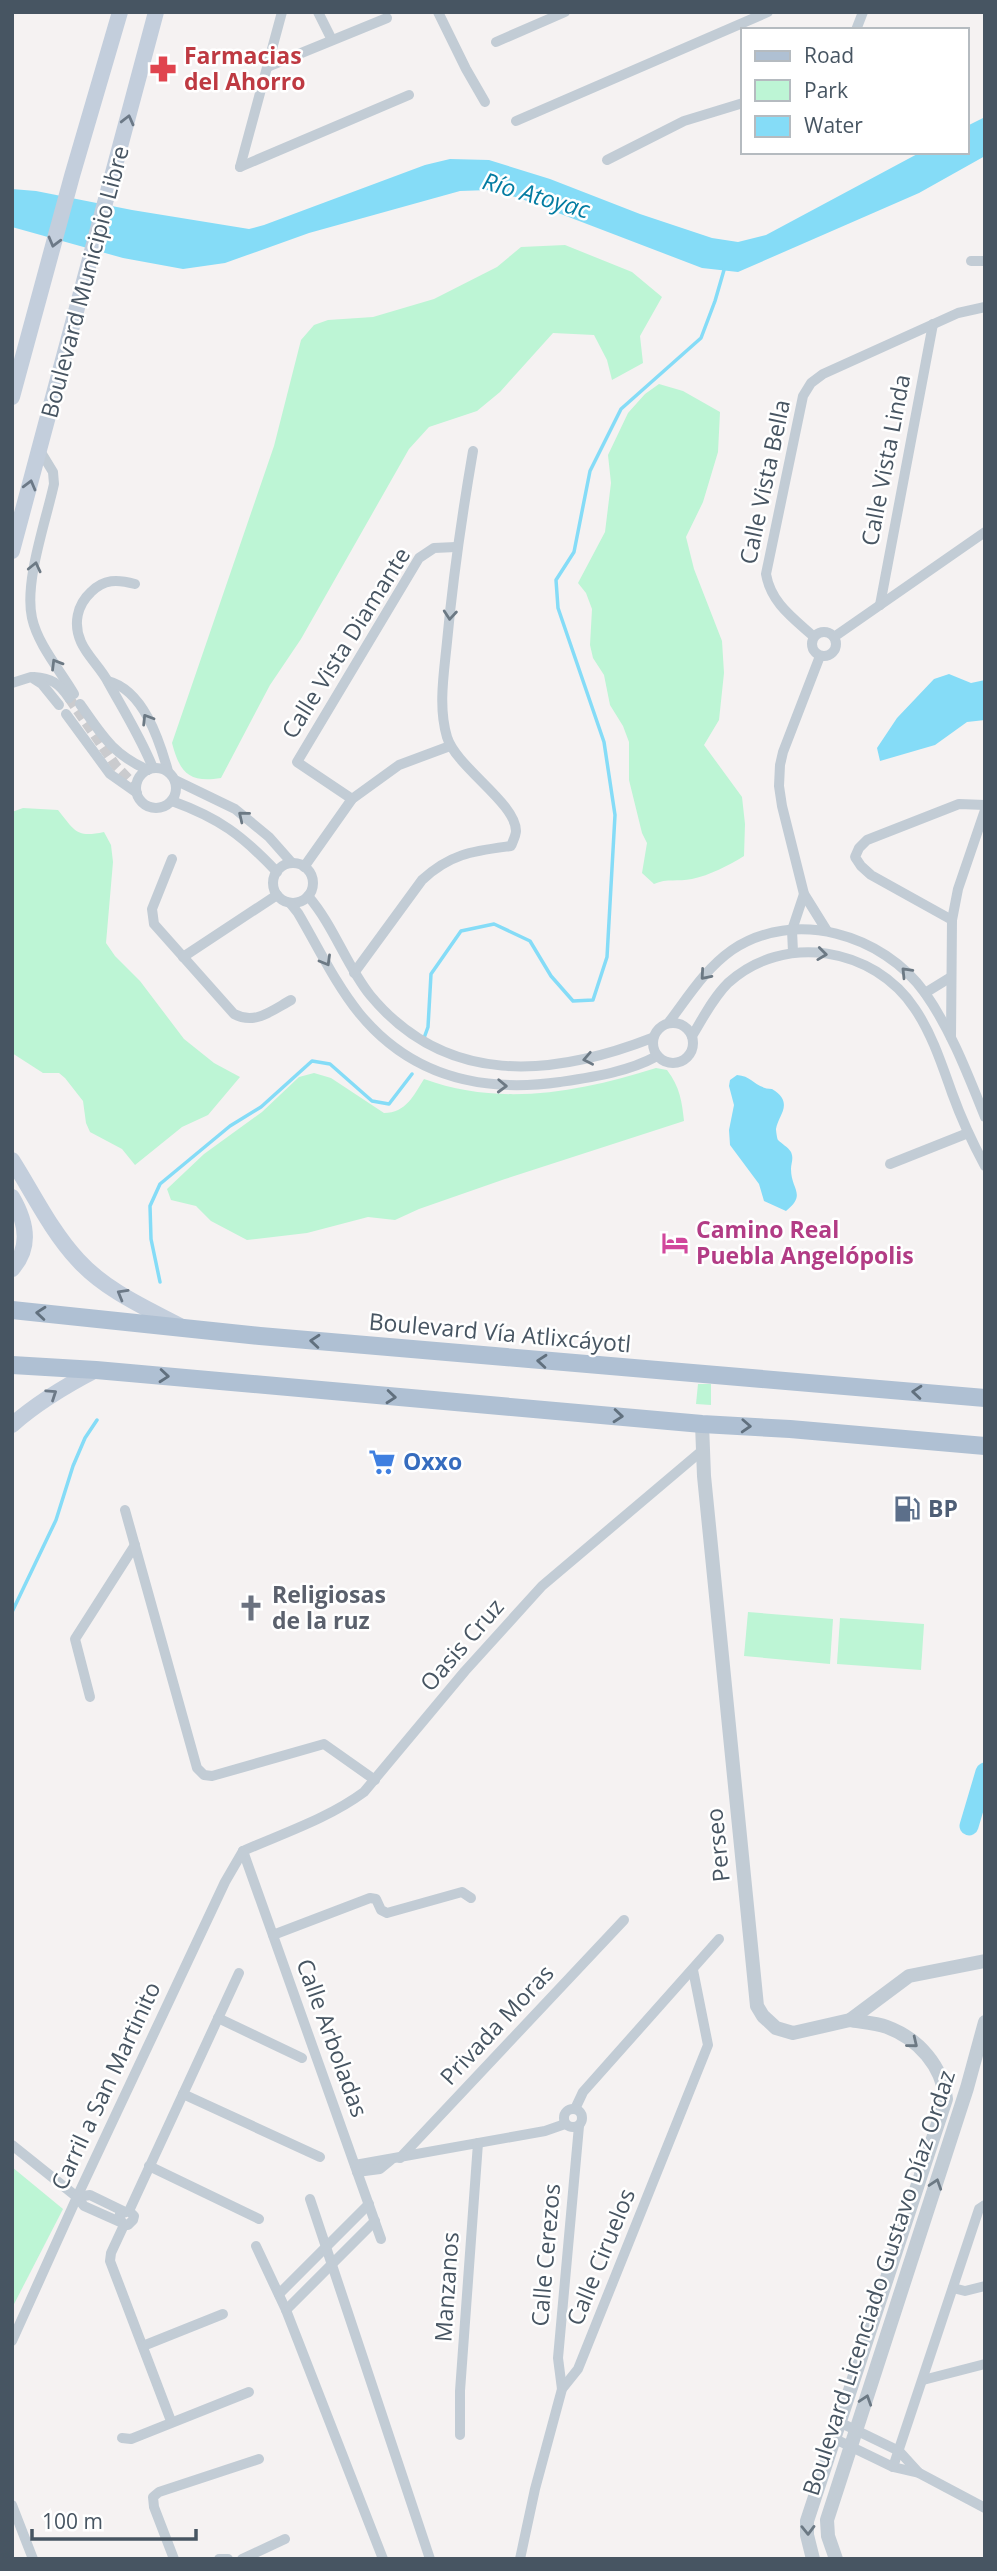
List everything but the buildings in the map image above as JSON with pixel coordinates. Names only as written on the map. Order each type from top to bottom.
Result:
[{"type":"main road","name":"Boulevard Municipio Libre","points":[[12,397],[120,12]]},
{"type":"main road","name":"Boulevard Municipio Libre","points":[[12,551],[156,12]]},
{"type":"main road","points":[[12,1160],[78,1261],[111,1287],[182,1327]]},
{"type":"main road","points":[[12,1197],[22,1219],[26,1240],[21,1258],[12,1269]]},
{"type":"main road","name":"Boulevard Vía Atlixcáyotl","points":[[12,1310],[286,1339],[985,1398]]},
{"type":"main road","points":[[12,1365],[985,1446]]},
{"type":"main road","points":[[12,1425],[61,1387],[96,1370]]},
{"type":"street","points":[[282,12],[240,167],[409,95]]},
{"type":"street","points":[[318,12],[331,40]]},
{"type":"street","points":[[438,12],[485,102]]},
{"type":"street","points":[[496,42],[565,12]]},
{"type":"street","points":[[516,121],[768,12]]},
{"type":"street","points":[[267,67],[387,18]]},
{"type":"street","points":[[607,160],[684,121],[741,104]]},
{"type":"street","points":[[971,261],[985,261]]},
{"type":"street","name":"Calle Vista Bella","points":[[814,636],[777,603],[768,587],[766,574],[803,396],[811,383],[824,374],[958,313],[985,307]]},
{"type":"street","name":"Calle Vista Linda","points":[[880,604],[933,324]]},
{"type":"street","points":[[12,683],[31,677],[48,678],[71,696],[32,619],[30,587],[54,484],[49,463],[39,449]]},
{"type":"street","points":[[354,973],[422,880],[436,867],[469,851],[512,846],[517,830],[512,816],[450,746],[444,727],[442,701],[456,547],[473,451]]},
{"type":"street","points":[[834,637],[985,532]]},
{"type":"street","name":"Calle Vista Diamante","points":[[352,799],[297,762],[419,558],[434,548],[456,547]]},
{"type":"street","points":[[135,584],[122,580],[99,584],[81,604],[77,618],[81,642],[108,681],[141,738],[150,769]]},
{"type":"street","points":[[820,656],[812,647],[814,636],[824,631],[834,637]]},
{"type":"street","points":[[820,656],[832,654],[835,649],[834,637]]},
{"type":"street","points":[[820,656],[780,765],[779,786],[804,894],[827,931]]},
{"type":"street","points":[[31,677],[42,684],[59,705]]},
{"type":"street","points":[[66,714],[110,774],[121,784],[137,793],[148,806],[156,808],[172,801],[176,791],[156,732],[131,692],[121,684],[108,681]]},
{"type":"street","points":[[80,704],[107,741],[127,760],[171,776],[235,809],[269,837],[292,863],[304,867],[311,876],[312,887],[308,896],[300,902],[290,903]]},
{"type":"street","points":[[121,755],[133,753],[141,738]]},
{"type":"street","points":[[304,867],[352,799],[399,765],[450,746]]},
{"type":"street","points":[[137,793],[141,776],[150,769]]},
{"type":"street","points":[[172,801],[202,812],[233,829],[276,872]]},
{"type":"street","points":[[951,1040],[952,920],[958,889],[985,808],[959,804],[867,840],[859,848],[855,857],[871,875],[952,920]]},
{"type":"street","points":[[172,859],[152,909],[154,924],[234,1014],[256,1019],[290,1000]]},
{"type":"street","points":[[292,863],[276,872],[273,881],[276,895],[290,903],[298,913],[340,986],[360,1014],[400,1050],[423,1065],[444,1074],[495,1086],[530,1086],[612,1073],[657,1056]]},
{"type":"street","points":[[793,952],[792,930],[804,894]]},
{"type":"street","points":[[183,957],[276,895]]},
{"type":"street","points":[[308,896],[317,906],[354,973],[370,995],[408,1032],[425,1044],[473,1062],[500,1067],[550,1066],[596,1058],[652,1038]]},
{"type":"street","points":[[985,1117],[951,1040],[925,993],[906,970],[885,952],[827,931],[792,930],[764,933],[730,952],[712,967],[669,1023],[658,1028],[652,1038],[657,1056],[673,1063],[681,1061],[691,1051],[692,1036],[716,996],[728,984],[768,957],[793,952],[819,953],[849,959],[874,970],[893,984],[915,1009],[985,1166]]},
{"type":"street","points":[[925,993],[951,977]]},
{"type":"street","points":[[669,1023],[683,1025],[692,1036]]},
{"type":"street","points":[[952,1094],[972,1085]]},
{"type":"street","points":[[890,1164],[968,1133]]},
{"type":"street","name":"Perseo","points":[[702,1424],[704,1476],[757,2006],[776,2028],[793,2033],[850,2020],[909,1976],[985,1961]]},
{"type":"street","name":"Oasis Cruz","points":[[243,1851],[349,1803],[365,1791],[465,1671],[542,1586],[704,1449]]},
{"type":"street","points":[[125,1510],[197,1768],[204,1776],[324,1744],[375,1780]]},
{"type":"street","points":[[90,1698],[75,1639],[135,1545]]},
{"type":"street","name":"Calle Arboladas","points":[[243,1851],[381,2239]]},
{"type":"street","name":"Carril a San Martinito","points":[[12,2341],[225,1882],[243,1851]]},
{"type":"street","points":[[273,1935],[370,1898],[376,1899],[381,1910],[387,1913],[461,1892],[471,1898]]},
{"type":"street","name":"Privada Moras","points":[[396,2159],[624,1920]]},
{"type":"street","points":[[575,2109],[583,2092],[719,1939]]},
{"type":"street","name":"Calle Ciruelos","points":[[520,2559],[535,2489],[562,2389],[578,2369],[708,2045],[693,1970]]},
{"type":"street","points":[[171,2421],[110,2261],[111,2253],[124,2217],[239,1973]]},
{"type":"street","points":[[218,2018],[302,2058]]},
{"type":"street","name":"Boulevard Licenciado Gustavo Díaz Ordaz","points":[[813,2559],[807,2535],[807,2521],[946,2099],[944,2080],[933,2061],[916,2044],[886,2026],[850,2020]]},
{"type":"street","name":"Boulevard Licenciado Gustavo Díaz Ordaz","points":[[836,2559],[828,2536],[827,2520],[967,2088],[985,2022]]},
{"type":"street","points":[[183,2094],[320,2157]]},
{"type":"street","points":[[356,2169],[545,2131],[565,2124],[572,2128],[579,2126],[581,2113],[575,2109],[568,2110],[564,2116],[565,2124]]},
{"type":"street","name":"Calle Cerezos","points":[[562,2389],[558,2358],[579,2126]]},
{"type":"street","name":"Manzanos","points":[[460,2435],[460,2391],[478,2143]]},
{"type":"street","points":[[12,2145],[77,2197],[84,2206],[124,2217]]},
{"type":"street","points":[[149,2166],[259,2219]]},
{"type":"street","points":[[310,2199],[430,2559]]},
{"type":"street","points":[[278,2294],[369,2204]]},
{"type":"street","points":[[893,2467],[979,2210],[985,2205]]},
{"type":"street","points":[[285,2310],[375,2221]]},
{"type":"street","points":[[256,2246],[285,2310],[383,2559]]},
{"type":"street","points":[[953,2288],[965,2291],[985,2286]]},
{"type":"street","points":[[143,2346],[223,2314]]},
{"type":"street","points":[[923,2381],[985,2364]]},
{"type":"street","points":[[121,2438],[131,2439],[249,2392]]},
{"type":"street","points":[[839,2422],[899,2451],[919,2473]]},
{"type":"street","points":[[833,2438],[893,2467],[919,2473],[985,2508]]},
{"type":"street","points":[[174,2559],[154,2507],[153,2497],[159,2492],[259,2459]]},
{"type":"street","points":[[12,2505],[33,2559]]},
{"type":"street","points":[[242,2559],[285,2539]]},
{"type":"street","points":[[219,2559],[228,2559]]},
{"type":"green space","points":[[565,245],[632,272],[662,297],[640,336],[643,363],[612,380],[607,360],[594,335],[553,333],[500,392],[477,411],[429,427],[409,449],[301,639],[270,685],[221,778],[201,779],[188,774],[179,762],[172,743],[274,446],[301,340],[314,325],[328,320],[373,317],[434,299],[497,267],[521,247]]},
{"type":"green space","points":[[659,384],[683,391],[720,412],[718,452],[703,502],[686,537],[694,569],[722,641],[724,673],[719,720],[704,745],[742,797],[745,824],[744,856],[719,870],[699,877],[654,884],[642,873],[647,843],[629,780],[629,742],[610,705],[604,675],[593,658],[590,645],[592,609],[586,593],[578,583],[605,532],[611,483],[608,455],[628,413],[645,394]]},
{"type":"green space","points":[[23,808],[58,810],[77,831],[87,834],[104,832],[111,845],[113,862],[106,943],[140,981],[184,1039],[214,1063],[240,1077],[208,1115],[182,1127],[135,1165],[122,1149],[90,1132],[83,1101],[65,1078],[59,1073],[43,1073],[12,1053],[12,812]]},
{"type":"green space","points":[[656,1068],[667,1070],[675,1082],[684,1121],[505,1179],[395,1220],[368,1217],[307,1233],[247,1240],[211,1221],[196,1206],[171,1200],[167,1189],[204,1154],[262,1112],[299,1077],[314,1073],[331,1078],[384,1113],[404,1106],[424,1079],[453,1088],[482,1092],[540,1093],[599,1084]]},
{"type":"green space","points":[[698,1384],[711,1384],[711,1405],[696,1404]]},
{"type":"green space","points":[[748,1612],[833,1619],[830,1664],[744,1656]]},
{"type":"green space","points":[[840,1618],[924,1624],[921,1670],[837,1664]]},
{"type":"green space","points":[[12,2167],[63,2209],[12,2308]]},
{"type":"water","name":"Río Atoyac","points":[[985,117],[985,156],[919,193],[738,272],[702,268],[519,198],[489,190],[460,191],[309,233],[225,263],[183,269],[123,258],[12,227],[12,189],[249,229],[425,165],[450,159],[489,160],[550,179],[712,238],[738,242],[766,235],[917,154],[969,154],[969,125]]},
{"type":"water","points":[[949,674],[971,683],[985,680],[985,720],[967,722],[935,745],[880,761],[877,748],[897,718],[934,679]]},
{"type":"water","points":[[737,1075],[747,1077],[761,1087],[772,1089],[783,1099],[783,1109],[776,1129],[778,1140],[792,1154],[791,1169],[797,1196],[786,1211],[764,1201],[759,1184],[730,1145],[729,1130],[734,1105],[729,1086],[730,1080]]},
{"type":"waterway","points":[[424,1038],[428,1027],[431,974],[461,931],[494,924],[530,941],[551,976],[573,1001],[593,1000],[607,957],[615,815],[604,742],[558,608],[556,580],[574,552],[590,471],[621,409],[701,338],[724,270]]},
{"type":"waterway","points":[[160,1282],[151,1239],[150,1206],[160,1184],[230,1126],[261,1107],[312,1061],[330,1064],[372,1101],[389,1104],[412,1074]]},
{"type":"waterway","points":[[12,1612],[56,1520],[85,1438],[97,1420]]},
{"type":"waterway","points":[[969,1826],[985,1772]]},
{"type":"tunnel","points":[[69,698],[116,766],[137,788]]},
{"type":"place","name":"Farmacias del Ahorro","points":[[163,69]]},
{"type":"place","name":"Camino Real Puebla Angelópolis","points":[[675,1243]]},
{"type":"place","name":"Oxxo","points":[[382,1462]]},
{"type":"place","name":"BP","points":[[907,1509]]},
{"type":"place","name":"Religiosas de la ruz","points":[[251,1608]]}]
